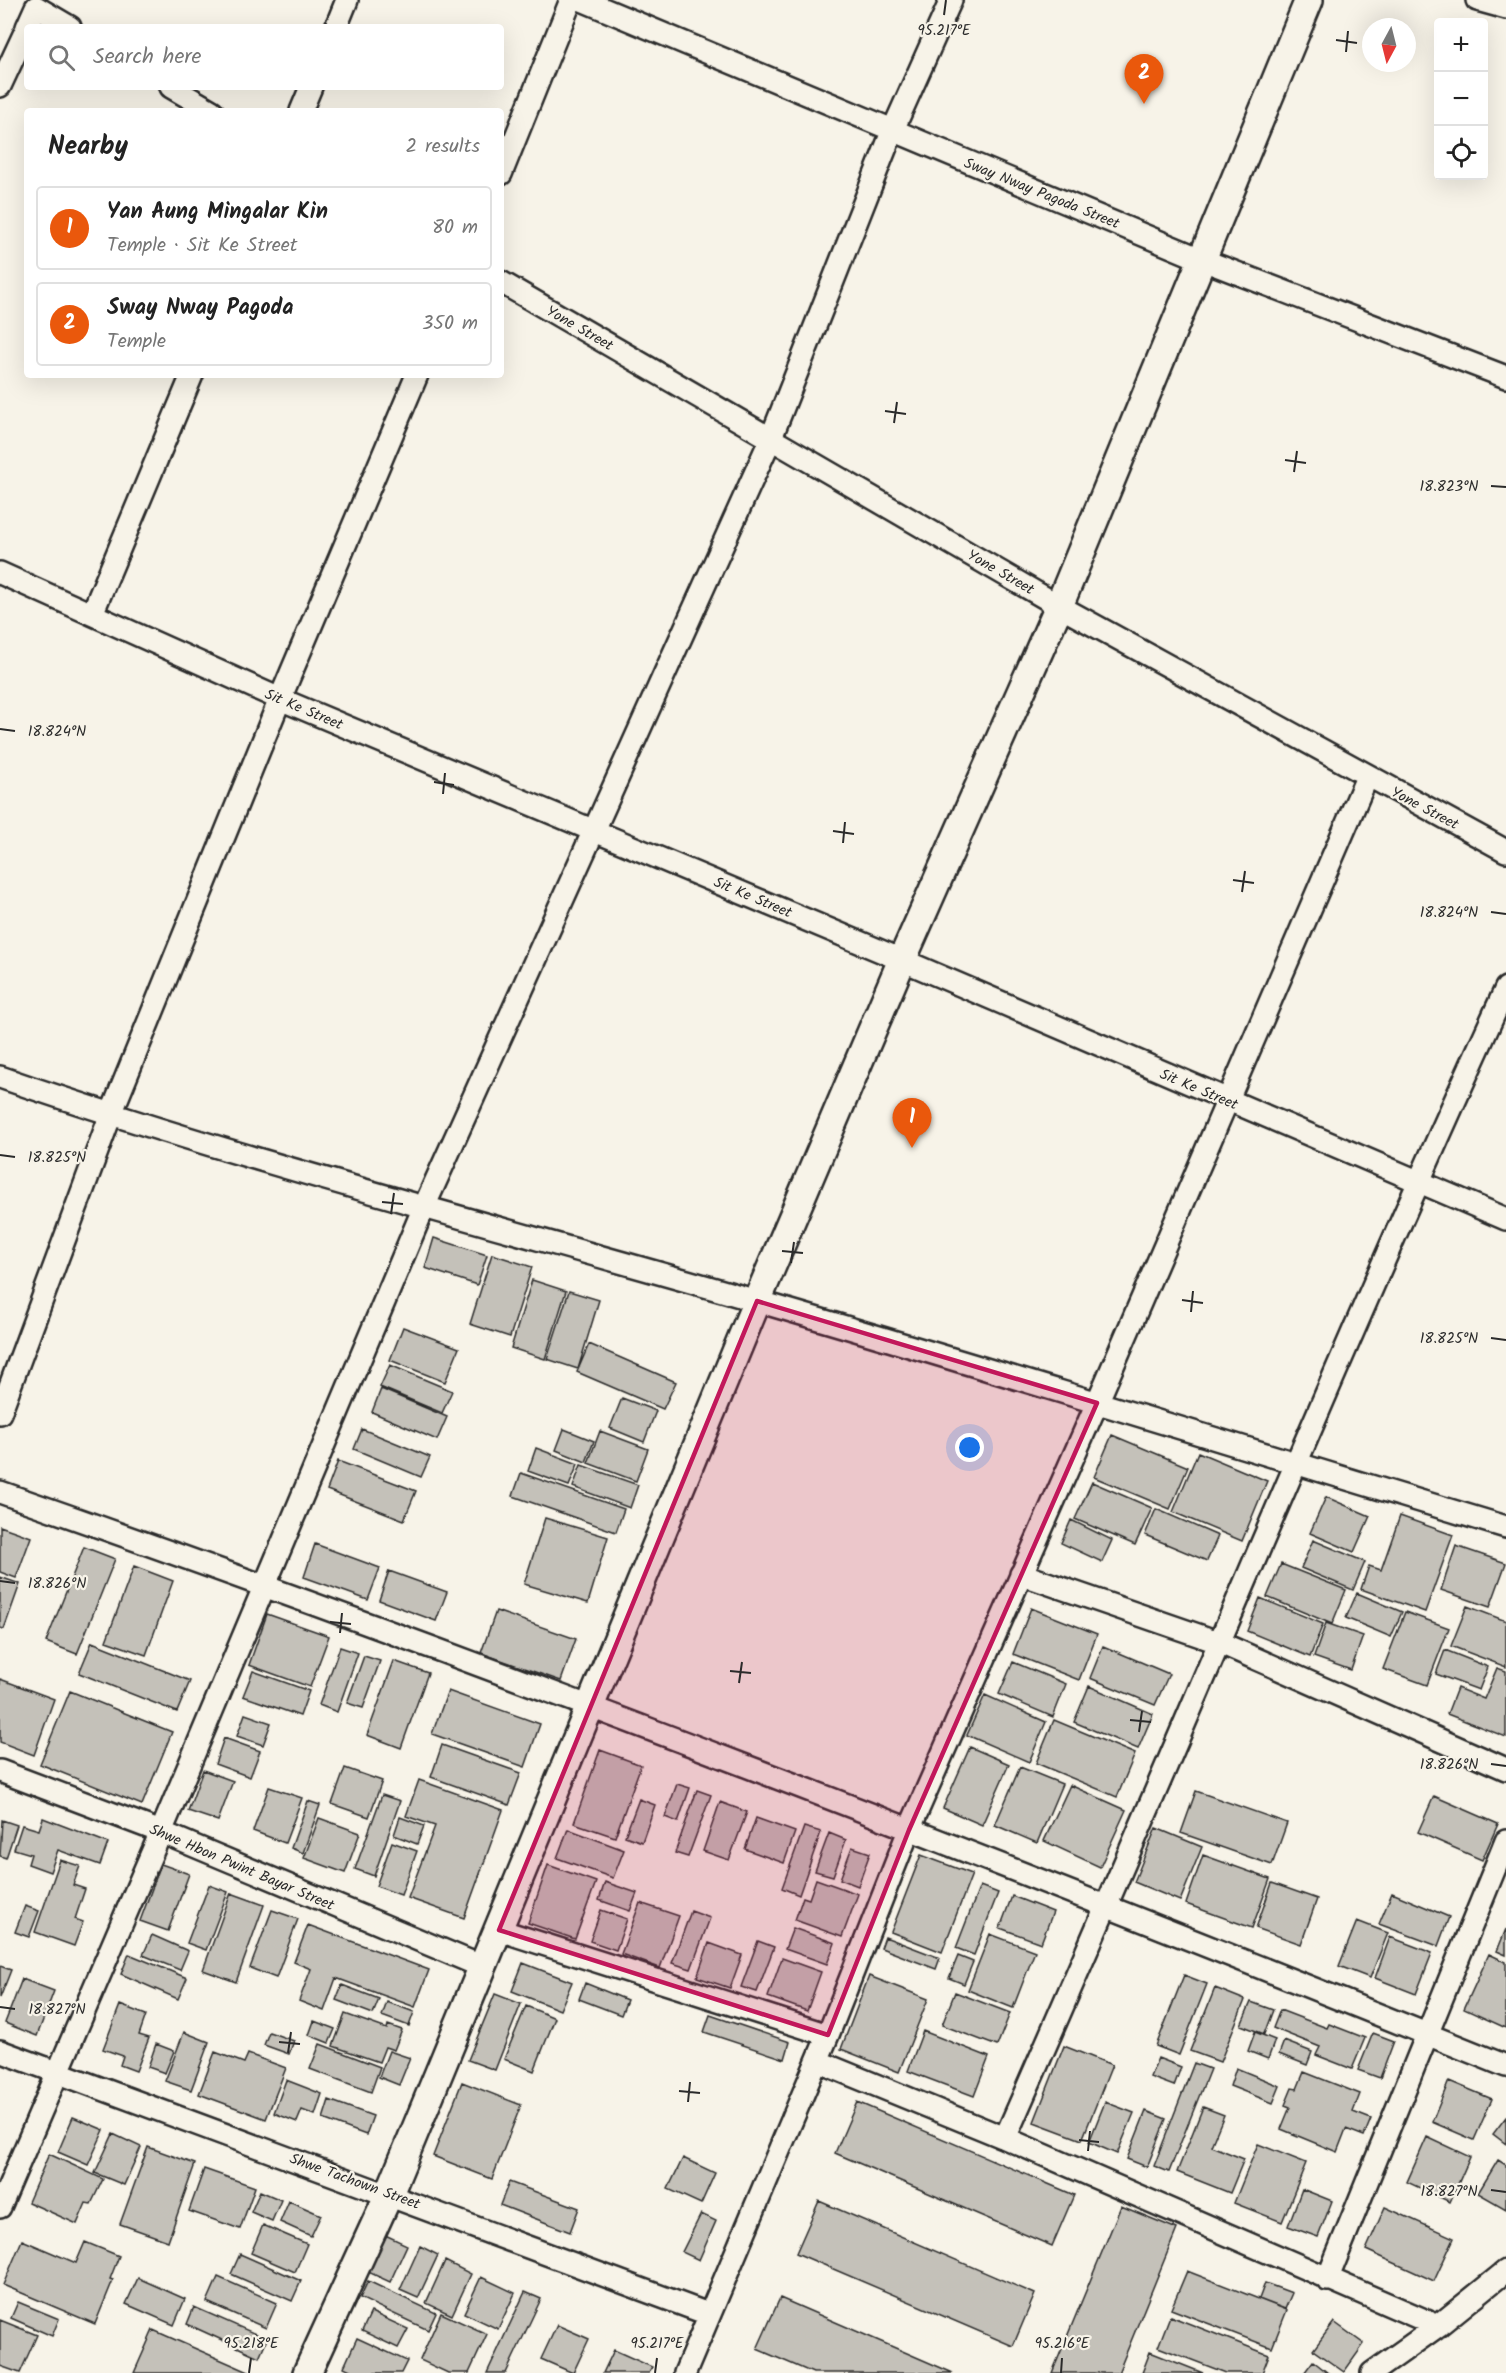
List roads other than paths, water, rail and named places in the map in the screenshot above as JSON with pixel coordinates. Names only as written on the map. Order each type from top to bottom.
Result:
[{"type":"street","points":[[337,24],[347,0]]},
{"type":"street","points":[[504,167],[571,0]]},
{"type":"street","name":"Sway Nway Pagoda Street","points":[[582,0],[892,132],[1203,260],[1506,377]]},
{"type":"street","points":[[0,2207],[424,1208],[596,831],[771,438],[892,132],[951,0]]},
{"type":"street","points":[[307,2373],[389,2194],[758,1301],[902,960],[1059,606],[1309,0]]},
{"type":"street","points":[[1477,0],[1506,8]]},
{"type":"street","points":[[28,24],[36,7],[65,24]]},
{"type":"street","points":[[0,86],[24,34]]},
{"type":"street","points":[[176,90],[207,108]]},
{"type":"street","points":[[302,108],[310,90]]},
{"type":"street","name":"Yone Street","points":[[504,284],[1059,606],[1367,777],[1506,851]]},
{"type":"street","points":[[92,614],[191,378]]},
{"type":"street","points":[[0,1413],[111,1114],[280,699],[416,378]]},
{"type":"street","name":"Sit Ke Street","points":[[0,573],[280,699],[902,960],[1506,1219]]},
{"type":"street","points":[[685,2373],[708,2314],[828,2035],[909,1830],[1097,1403],[1367,777]]},
{"type":"street","points":[[1005,2138],[1107,1906],[1294,1463],[1417,1182],[1506,988]]},
{"type":"street","points":[[0,1077],[111,1114],[424,1208],[758,1301],[1506,1527]]},
{"type":"street","points":[[0,1492],[264,1584],[591,1706],[1107,1906],[1506,2066]]},
{"type":"street","points":[[1021,1574],[1218,1642],[1506,1769]]},
{"type":"street","name":"Shwe Hbon Pwint Bayar Street","points":[[0,1771],[161,1832],[483,1967]]},
{"type":"street","points":[[1327,2280],[1429,2035],[1506,1841]]},
{"type":"street","points":[[499,1930],[828,2035]]},
{"type":"street","name":"Shwe Tachown Street","points":[[0,2051],[708,2314]]},
{"type":"street","points":[[817,2061],[1005,2138],[1327,2280],[1438,2326]]},
{"type":"street","points":[[1372,2373],[1438,2326],[1506,2271]]},
{"type":"place","name":"Sway Nway Pagoda","points":[[1144,104]]},
{"type":"place","name":"Yan Aung Mingalar Kin","points":[[912,1148]]}]
